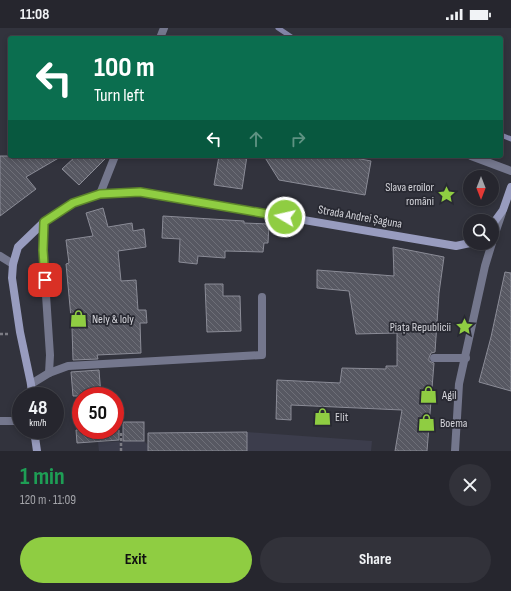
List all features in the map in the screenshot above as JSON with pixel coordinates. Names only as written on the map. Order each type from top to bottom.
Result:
[{"type":"main road","points":[[499,216],[509,199],[511,187]]},
{"type":"main road","name":"Strada Andrei Șaguna","points":[[31,387],[20,332],[12,278],[13,264],[18,247],[44,222],[73,203],[100,194],[140,192],[456,246],[463,244]]},
{"type":"main road","points":[[35,439],[37,451]]},
{"type":"street","points":[[100,194],[114,158]]},
{"type":"street","points":[[476,158],[511,171]]},
{"type":"street","points":[[499,222],[503,210]]},
{"type":"street","points":[[44,222],[43,250],[50,355],[49,373]]},
{"type":"street","points":[[456,451],[459,384],[490,250]]},
{"type":"street","points":[[0,256],[13,264]]},
{"type":"street","points":[[31,384],[49,373],[68,366],[262,356],[262,297]]},
{"type":"street","points":[[434,358],[466,358]]},
{"type":"street","points":[[0,421],[12,421]]},
{"type":"path","points":[[121,439],[121,451]]},
{"type":"shaded area","points":[[247,432],[372,441],[371,451],[247,451]]},
{"type":"shaded area","points":[[144,441],[148,445],[148,451],[99,451],[98,442]]},
{"type":"building","points":[[0,156],[8,156],[8,158],[59,158],[26,177],[36,189],[0,216]]},
{"type":"building","points":[[74,158],[106,158],[79,185],[62,169]]},
{"type":"building","points":[[219,158],[247,158],[242,189],[214,185]]},
{"type":"building","points":[[265,158],[355,158],[371,161],[365,195],[279,180]]},
{"type":"building","points":[[103,208],[108,227],[132,223],[133,231],[144,229],[146,247],[118,251],[121,281],[136,280],[138,310],[146,310],[147,323],[140,323],[141,353],[97,355],[98,359],[73,360],[72,328],[66,264],[69,263],[66,240],[93,236],[86,213]]},
{"type":"building","points":[[163,216],[269,224],[268,243],[264,243],[263,252],[225,251],[225,258],[198,256],[197,264],[179,262],[180,239],[162,238]]},
{"type":"building","points":[[393,247],[444,257],[439,293],[435,352],[431,353],[429,358],[429,361],[434,363],[427,451],[395,451],[402,410],[291,405],[291,420],[276,419],[277,380],[340,383],[342,368],[386,369],[386,366],[397,366],[397,333],[356,334],[349,291],[317,288],[317,270],[394,276]]},
{"type":"building","points":[[505,272],[511,273],[511,391],[479,382],[491,337]]},
{"type":"building","points":[[205,284],[223,284],[223,296],[240,296],[241,331],[207,332]]},
{"type":"building","points":[[99,370],[100,387],[72,387],[71,372]]},
{"type":"building","points":[[124,422],[144,422],[144,441],[123,441]]},
{"type":"building","points":[[247,432],[247,451],[148,451],[148,433]]},
{"type":"building","points":[[77,439],[119,439],[119,440],[77,443]]},
{"type":"waterway","points":[[278,28],[290,36]]},
{"type":"waterway","points":[[503,136],[511,139]]},
{"type":"place","name":"Slava eroilor români","points":[[447,194]]},
{"type":"place","name":"Nely & Ioly","points":[[79,319]]},
{"type":"place","name":"Piața Republicii","points":[[464,327]]},
{"type":"place","name":"Agil","points":[[429,395]]},
{"type":"place","name":"Elit","points":[[322,417]]},
{"type":"place","name":"Boema","points":[[427,423]]},
{"type":"route","points":[[45,280],[43,250],[44,222],[73,203],[100,194],[140,192],[285,217]]}]
